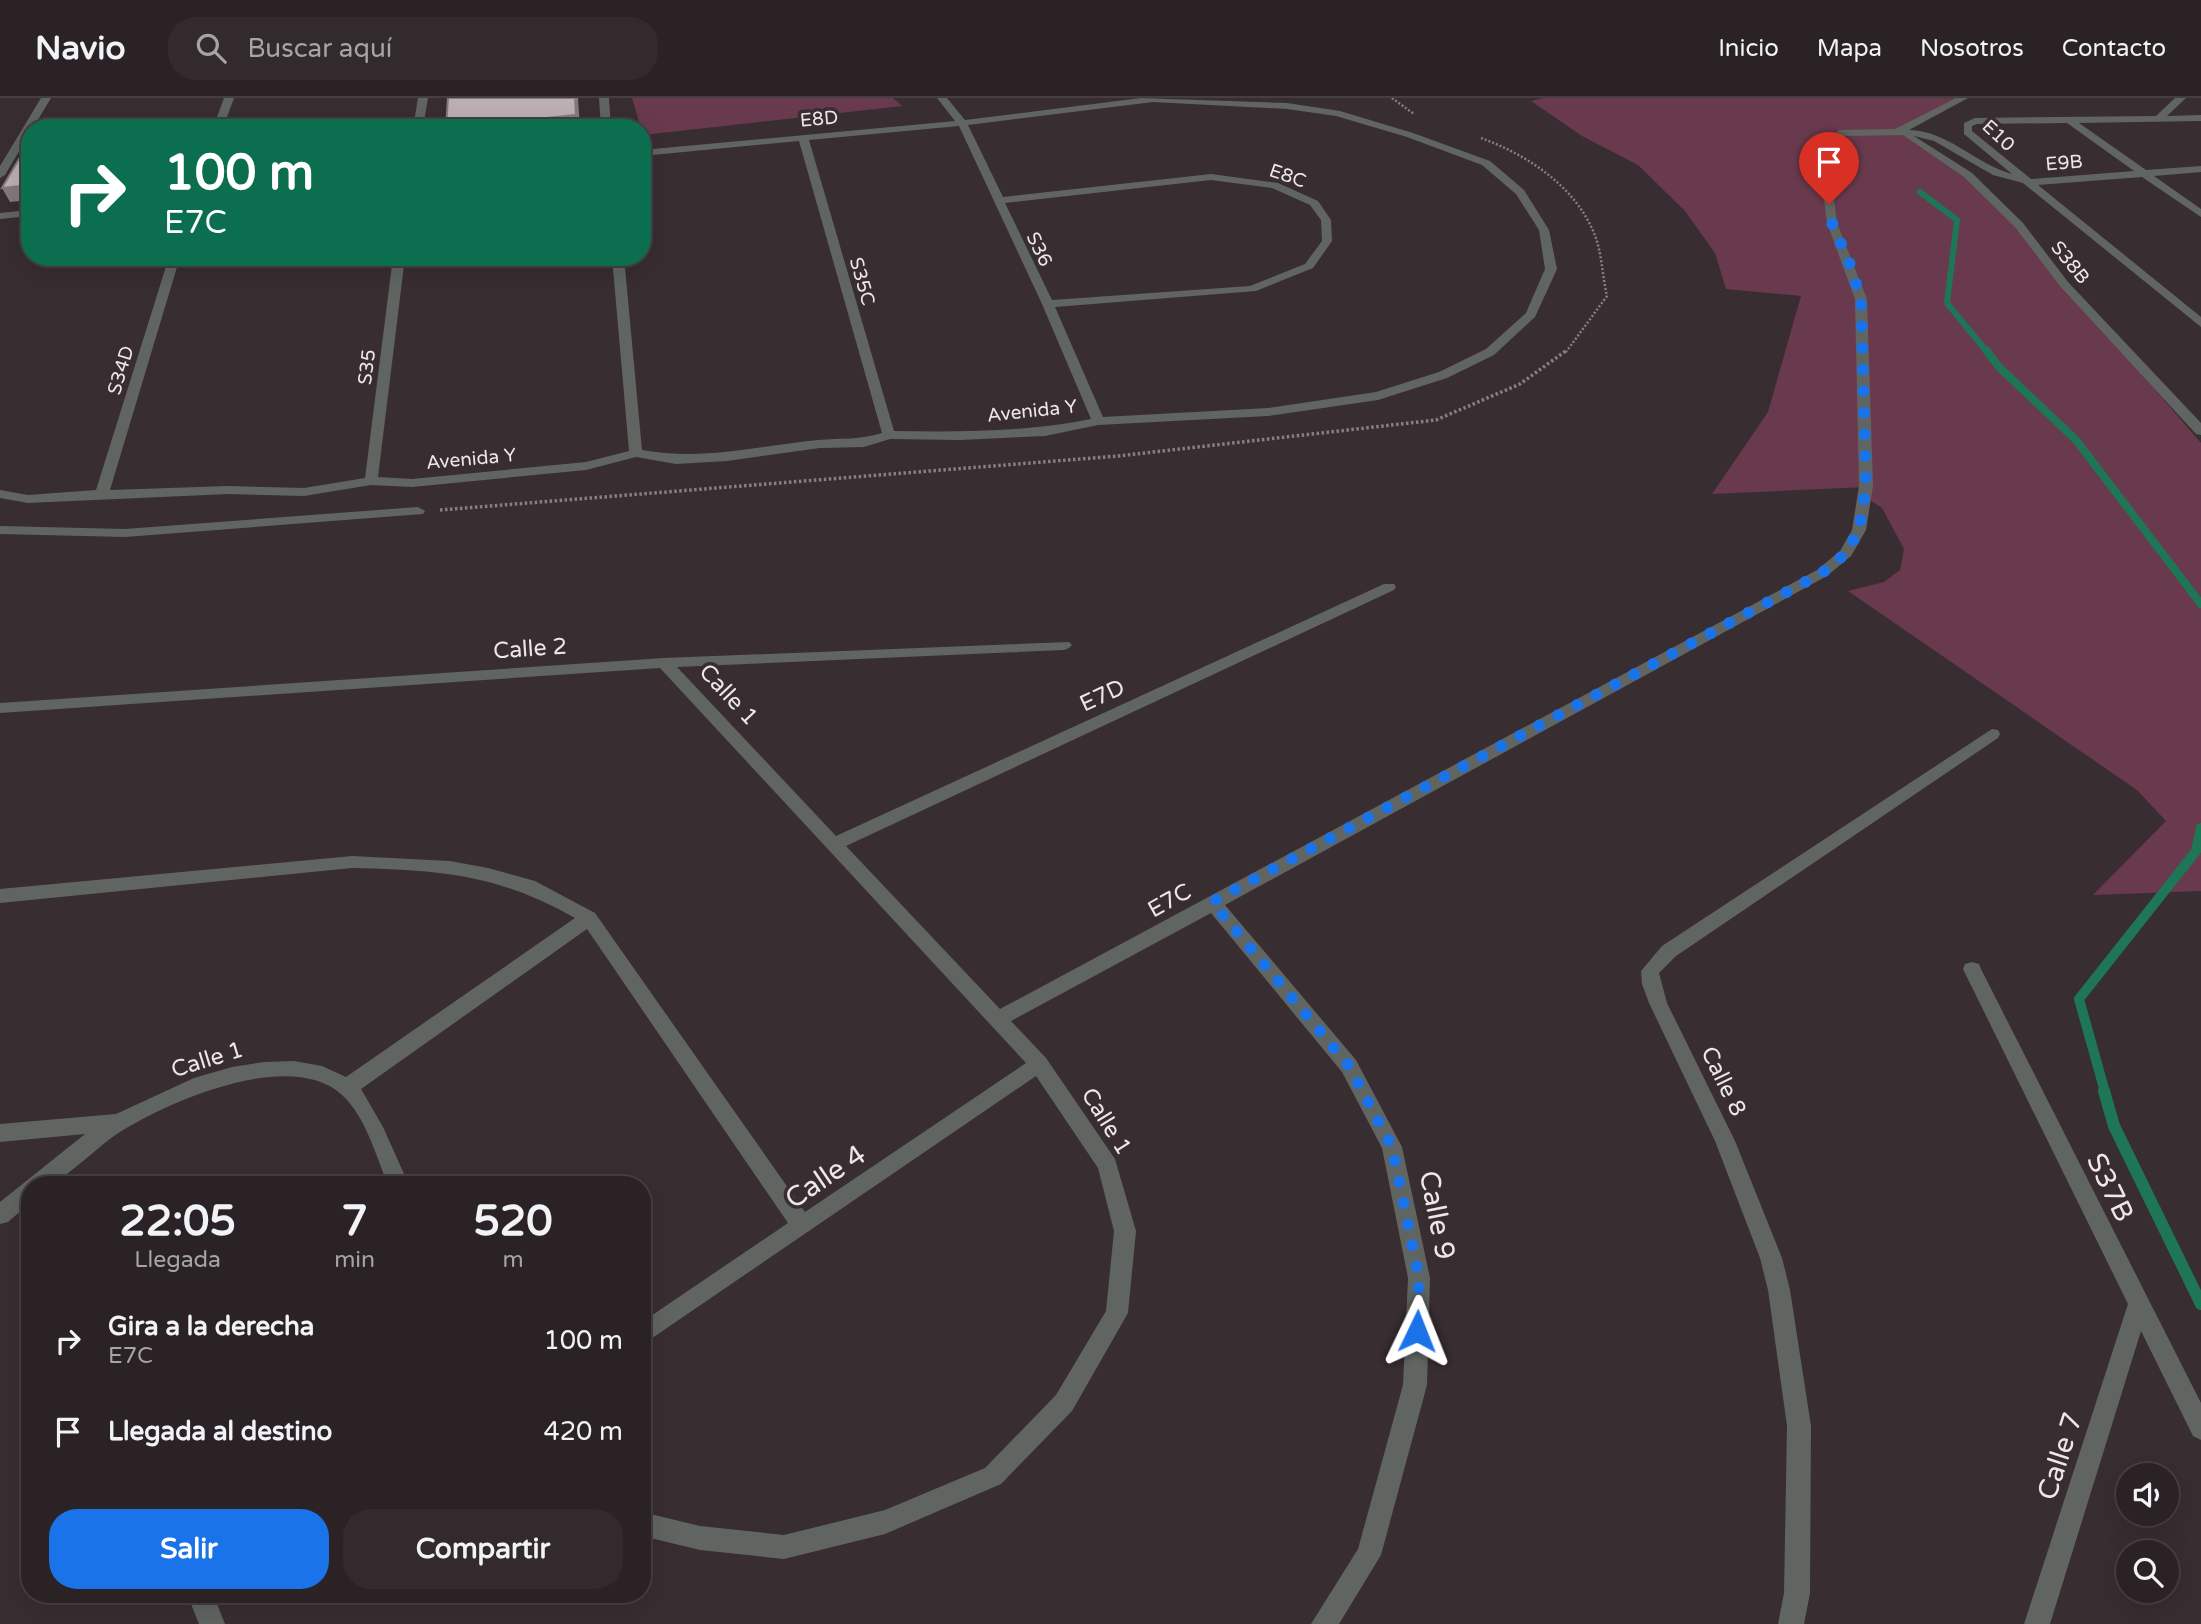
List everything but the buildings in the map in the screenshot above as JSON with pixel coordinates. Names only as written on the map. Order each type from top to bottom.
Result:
[{"type":"street","points":[[33,119],[46,98]]},
{"type":"street","points":[[221,119],[229,98]]},
{"type":"street","points":[[420,119],[423,98]]},
{"type":"street","points":[[604,98],[605,119]]},
{"type":"street","name":"S36","points":[[942,98],[962,123],[1048,304],[1097,421]]},
{"type":"street","points":[[1899,131],[1963,98]]},
{"type":"street","points":[[2159,118],[2181,98]]},
{"type":"street","name":"E8D","points":[[651,152],[962,123],[1160,99]]},
{"type":"street","name":"Avenida Y","points":[[0,494],[28,499],[228,490],[304,492],[371,481],[412,483],[573,467],[636,453],[676,460],[727,457],[820,444],[864,443],[889,435],[960,436],[1045,432],[1097,421],[1268,412],[1378,396],[1443,375],[1490,352],[1531,315],[1551,269],[1544,230],[1520,191],[1486,163],[1410,135],[1337,113],[1287,106],[1160,99]]},
{"type":"street","name":"E10","points":[[2031,182],[2000,161],[1967,132],[1967,125],[1975,121],[2201,118]]},
{"type":"street","points":[[2068,119],[2201,214]]},
{"type":"street","name":"E9B","points":[[1899,131],[1938,138],[1997,173],[2031,182],[2201,169]]},
{"type":"street","name":"S38B","points":[[1899,131],[1968,175],[2019,225],[2064,284],[2201,431]]},
{"type":"street","name":"E7C","points":[[997,1020],[1822,573],[1846,553],[1859,530],[1866,486],[1861,299],[1832,223],[1827,185],[1836,160],[1830,143],[1839,134],[1899,131]]},
{"type":"street","name":"S35C","points":[[803,137],[889,435]]},
{"type":"street","points":[[0,175],[21,140]]},
{"type":"street","name":"E8C","points":[[997,201],[1211,177],[1274,185],[1314,203],[1326,220],[1327,241],[1309,266],[1252,289],[1048,304]]},
{"type":"street","points":[[2031,182],[2198,318]]},
{"type":"street","points":[[0,216],[21,214]]},
{"type":"street","name":"S34D","points":[[102,494],[172,266]]},
{"type":"street","name":"S35","points":[[371,481],[398,266]]},
{"type":"street","points":[[619,266],[636,453]]},
{"type":"street","points":[[0,530],[125,533],[418,511]]},
{"type":"street","name":"E7D","points":[[835,844],[1388,587]]},
{"type":"street","name":"Calle 2","points":[[0,708],[664,663],[1064,645]]},
{"type":"street","name":"Calle 1","points":[[651,1526],[700,1538],[784,1547],[885,1522],[993,1476],[1064,1403],[1116,1313],[1125,1231],[1108,1165],[1039,1064],[664,663]]},
{"type":"street","name":"Calle 8","points":[[1791,1624],[1797,1593],[1799,1426],[1779,1290],[1771,1258],[1725,1141],[1658,1003],[1651,984],[1650,971],[1669,951],[1992,734]]},
{"type":"street","points":[[0,897],[352,862],[410,863],[507,879],[544,892],[589,918],[802,1226]]},
{"type":"street","name":"Calle 9","points":[[1212,902],[1349,1066],[1392,1147],[1419,1278],[1415,1385],[1369,1555],[1324,1624]]},
{"type":"street","points":[[395,1176],[365,1112],[348,1087],[589,918]]},
{"type":"street","name":"S37B","points":[[1972,969],[2201,1428]]},
{"type":"street","name":"Calle 4","points":[[651,1329],[1039,1064]]},
{"type":"street","name":"Calle 1","points":[[48,1176],[120,1122],[181,1091],[251,1070],[309,1070],[348,1087]]},
{"type":"street","points":[[0,1133],[120,1122]]},
{"type":"street","points":[[0,1215],[21,1198]]},
{"type":"street","name":"Calle 7","points":[[2037,1624],[2138,1306]]},
{"type":"street","points":[[204,1603],[212,1624]]},
{"type":"path","points":[[1392,98],[1404,109],[1425,120]]},
{"type":"path","points":[[418,511],[1118,456],[1436,420],[1485,401],[1530,377],[1565,352],[1606,296],[1595,234],[1583,209],[1522,155],[1479,137]]},
{"type":"shaded area","points":[[632,98],[893,98],[902,106],[651,134],[651,119],[638,119]]},
{"type":"shaded area","points":[[1543,98],[1963,98],[1900,130],[1968,175],[2019,225],[2064,284],[2201,443],[2201,891],[2093,895],[2166,821],[2137,790],[1848,591],[1884,582],[1900,570],[1904,549],[1882,508],[1864,496],[1865,487],[1712,494],[1768,412],[1801,296],[1726,289],[1715,253],[1685,211],[1638,165],[1582,136],[1531,101]]},
{"type":"waterway","points":[[1920,192],[1957,220],[1947,303],[1987,352]]},
{"type":"waterway","points":[[1986,350],[1999,367],[2076,440],[2201,604]]},
{"type":"waterway","points":[[2105,1092],[2079,999],[2196,851],[2201,828]]},
{"type":"waterway","points":[[2104,1091],[2114,1126],[2201,1304]]},
{"type":"route","points":[[1417,1331],[1419,1278],[1392,1147],[1349,1066],[1212,902],[1822,573],[1846,553],[1859,530],[1866,486],[1861,299],[1832,223],[1829,204]]}]
